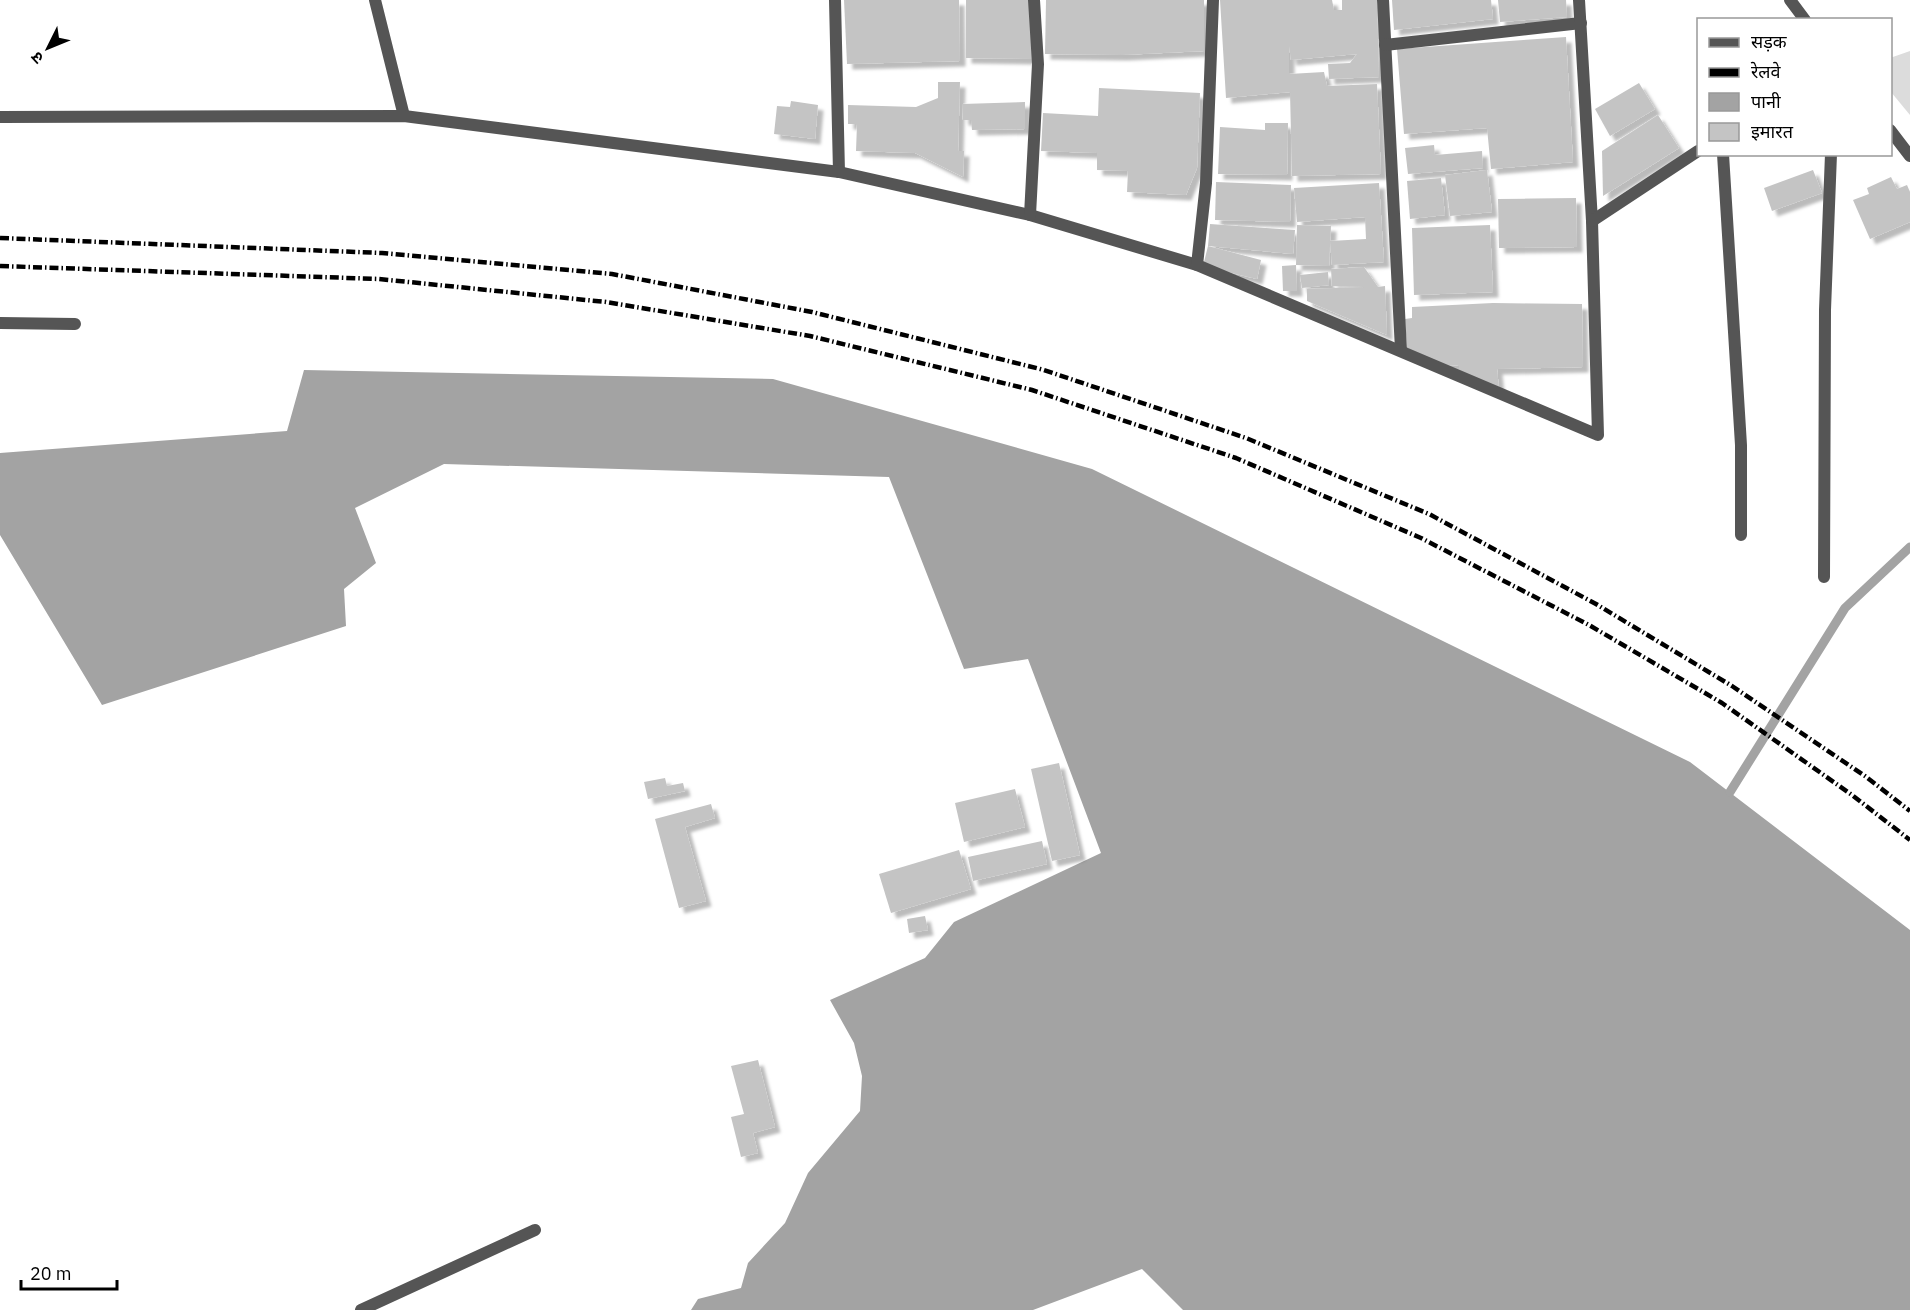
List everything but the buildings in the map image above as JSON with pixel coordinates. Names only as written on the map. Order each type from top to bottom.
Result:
[{"type":"street","points":[[835,0],[838,172]]},
{"type":"street","points":[[1030,215],[1038,64],[1034,0]]},
{"type":"street","points":[[1197,265],[1206,183],[1213,0]]},
{"type":"street","points":[[1383,0],[1401,350]]},
{"type":"street","points":[[0,117],[404,116],[838,172],[1030,215],[1197,265],[1598,435],[1592,221],[1580,0]]},
{"type":"street","points":[[1790,0],[1804,18]]},
{"type":"street","points":[[379,1],[404,116]]},
{"type":"street","points":[[1385,45],[1581,23]]},
{"type":"street","points":[[1892,133],[1910,156]]},
{"type":"street","points":[[1592,221],[1697,152]]},
{"type":"street","points":[[1723,156],[1741,445],[1741,535]]},
{"type":"street","points":[[1824,578],[1825,310],[1832,156]]},
{"type":"street","points":[[0,323],[75,324]]},
{"type":"street","points":[[361,1310],[535,1230]]},
{"type":"shaded area","points":[[1910,51],[1910,115],[1892,93],[1892,57]]},
{"type":"water","points":[[304,370],[773,379],[1092,469],[1690,762],[1910,930],[1910,1310],[1183,1310],[1142,1269],[1033,1310],[691,1310],[698,1299],[741,1288],[748,1263],[785,1223],[808,1173],[860,1111],[862,1076],[854,1043],[830,1000],[925,958],[954,922],[1101,853],[1028,659],[964,669],[889,477],[444,464],[355,508],[376,563],[344,589],[346,626],[102,705],[0,535],[0,453],[287,431]]},
{"type":"waterway","points":[[1730,792],[1845,608],[1910,547]]},
{"type":"railway","points":[[0,238],[382,253],[612,274],[812,312],[1044,370],[1246,438],[1429,514],[1596,604],[1732,686],[1865,776],[1910,811]]},
{"type":"railway","points":[[0,266],[379,279],[606,302],[810,336],[1032,390],[1236,458],[1421,538],[1589,625],[1722,703],[1852,795],[1910,840]]}]
